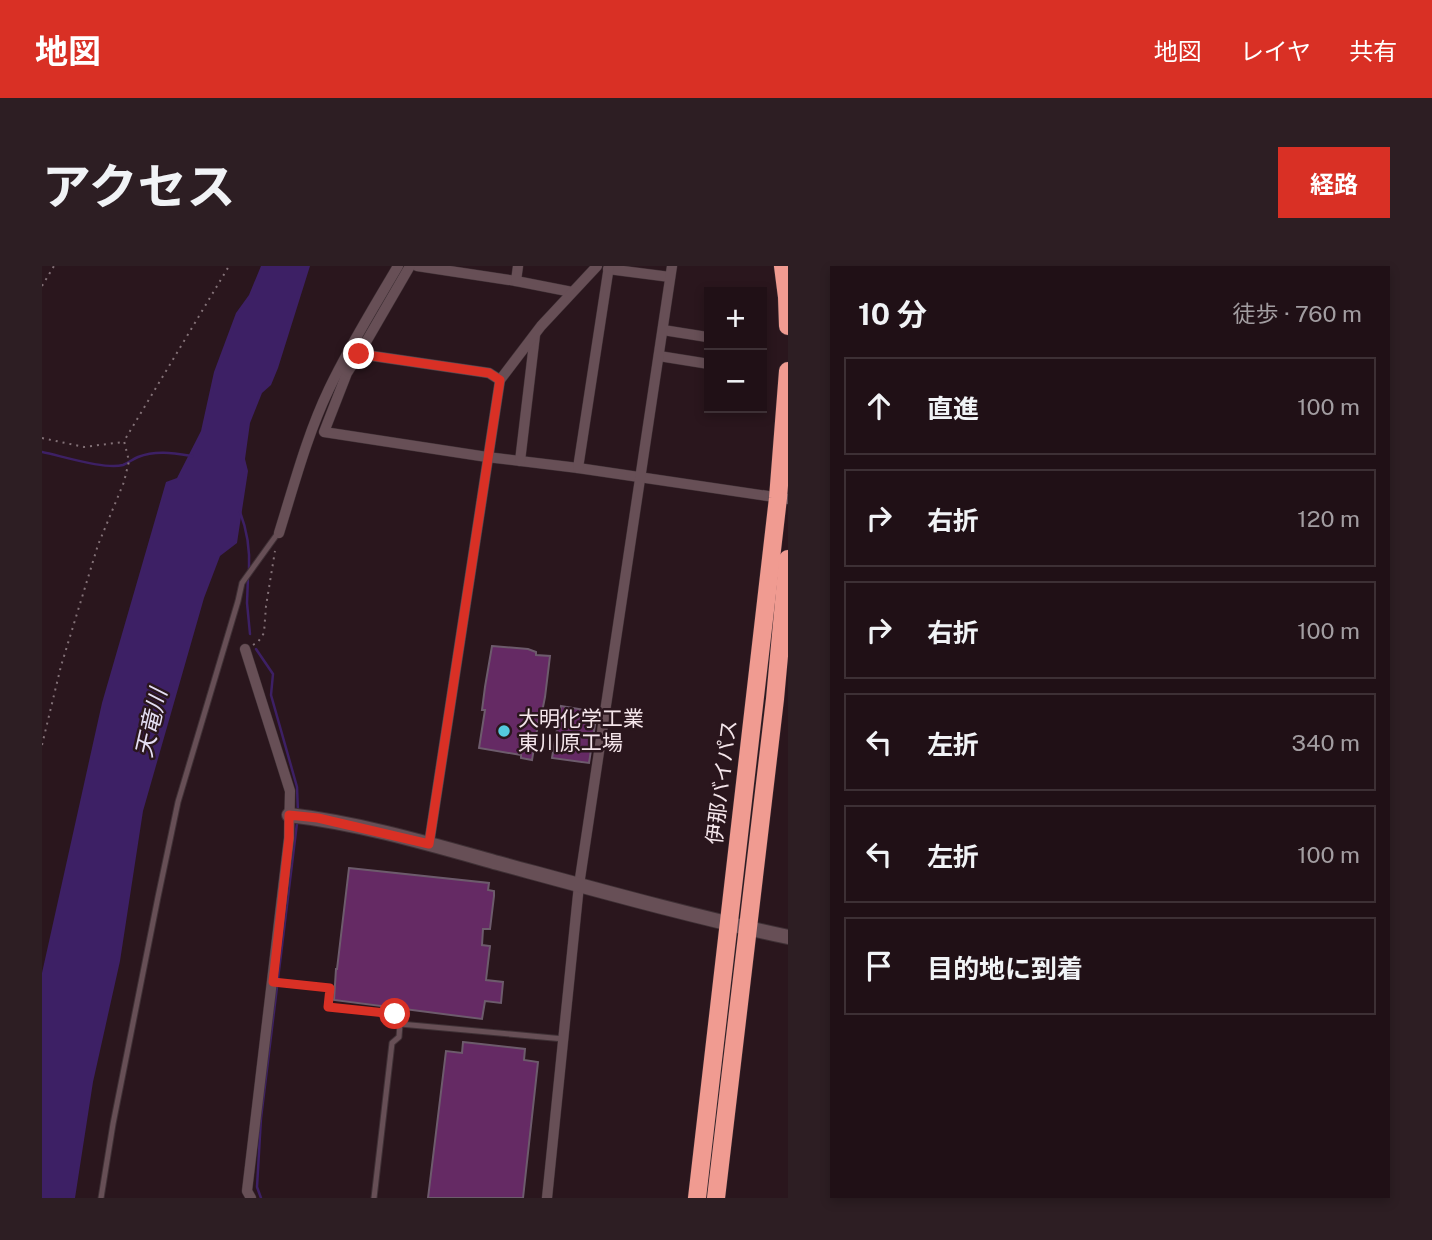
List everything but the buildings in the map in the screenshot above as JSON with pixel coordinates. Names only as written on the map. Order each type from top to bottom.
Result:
[{"type":"highway","points":[[783,266],[788,326]]},
{"type":"highway","name":"伊那バイパス","points":[[697,1198],[728,924],[783,499],[788,371]]},
{"type":"highway","name":"伊那バイパス","points":[[716,1198],[775,699],[788,559]]},
{"type":"street","points":[[278,533],[312,429],[328,390],[398,266]]},
{"type":"street","points":[[410,266],[347,373],[324,432],[783,499]]},
{"type":"street","points":[[417,266],[572,292]]},
{"type":"street","points":[[516,281],[518,266]]},
{"type":"street","points":[[429,844],[500,380],[535,334],[597,266]]},
{"type":"street","points":[[547,1198],[579,885],[672,266]]},
{"type":"street","points":[[578,468],[608,267],[670,277]]},
{"type":"street","points":[[663,330],[704,337]]},
{"type":"street","points":[[520,461],[535,334]]},
{"type":"street","points":[[359,354],[489,373],[500,380]]},
{"type":"street","points":[[659,356],[704,363]]},
{"type":"street","points":[[245,649],[290,791],[295,816],[289,838],[277,982],[247,1191],[251,1198]]},
{"type":"street","points":[[295,816],[318,818],[429,844],[728,924],[788,937]]},
{"type":"lane","points":[[101,1198],[118,1098],[178,802],[243,581],[278,533]]},
{"type":"lane","points":[[277,982],[330,988],[328,1007],[395,1014],[400,1024],[399,1037],[391,1043],[374,1198]]},
{"type":"lane","points":[[400,1024],[564,1039]]},
{"type":"path","points":[[42,286],[54,266]]},
{"type":"path","points":[[42,745],[61,666],[98,545],[127,471],[129,461],[124,441],[229,266]]},
{"type":"path","points":[[42,438],[84,447],[124,441]]},
{"type":"path","points":[[245,649],[258,642],[264,633],[278,533]]},
{"type":"water","name":"天竜川","points":[[261,266],[310,266],[278,368],[271,385],[262,393],[250,423],[245,459],[248,471],[237,543],[220,556],[204,598],[143,811],[120,961],[93,1082],[75,1198],[42,1198],[42,973],[102,703],[166,482],[177,478],[201,431],[214,372],[236,313],[249,295]]},
{"type":"waterway","points":[[42,452],[115,466],[151,453],[192,456]]},
{"type":"waterway","points":[[240,512],[248,541],[249,570]]},
{"type":"waterway","points":[[248,577],[250,634]]},
{"type":"waterway","points":[[256,649],[273,674],[271,695],[297,787],[298,813]]},
{"type":"waterway","points":[[261,1198],[257,1187],[261,1118],[297,823]]},
{"type":"place","name":"大明化学工業 東川原工場","points":[[504,731]]},
{"type":"route","points":[[359,354],[489,373],[500,380],[429,844],[318,818],[289,815],[289,838],[273,982],[330,988],[328,1007],[395,1014]]}]
